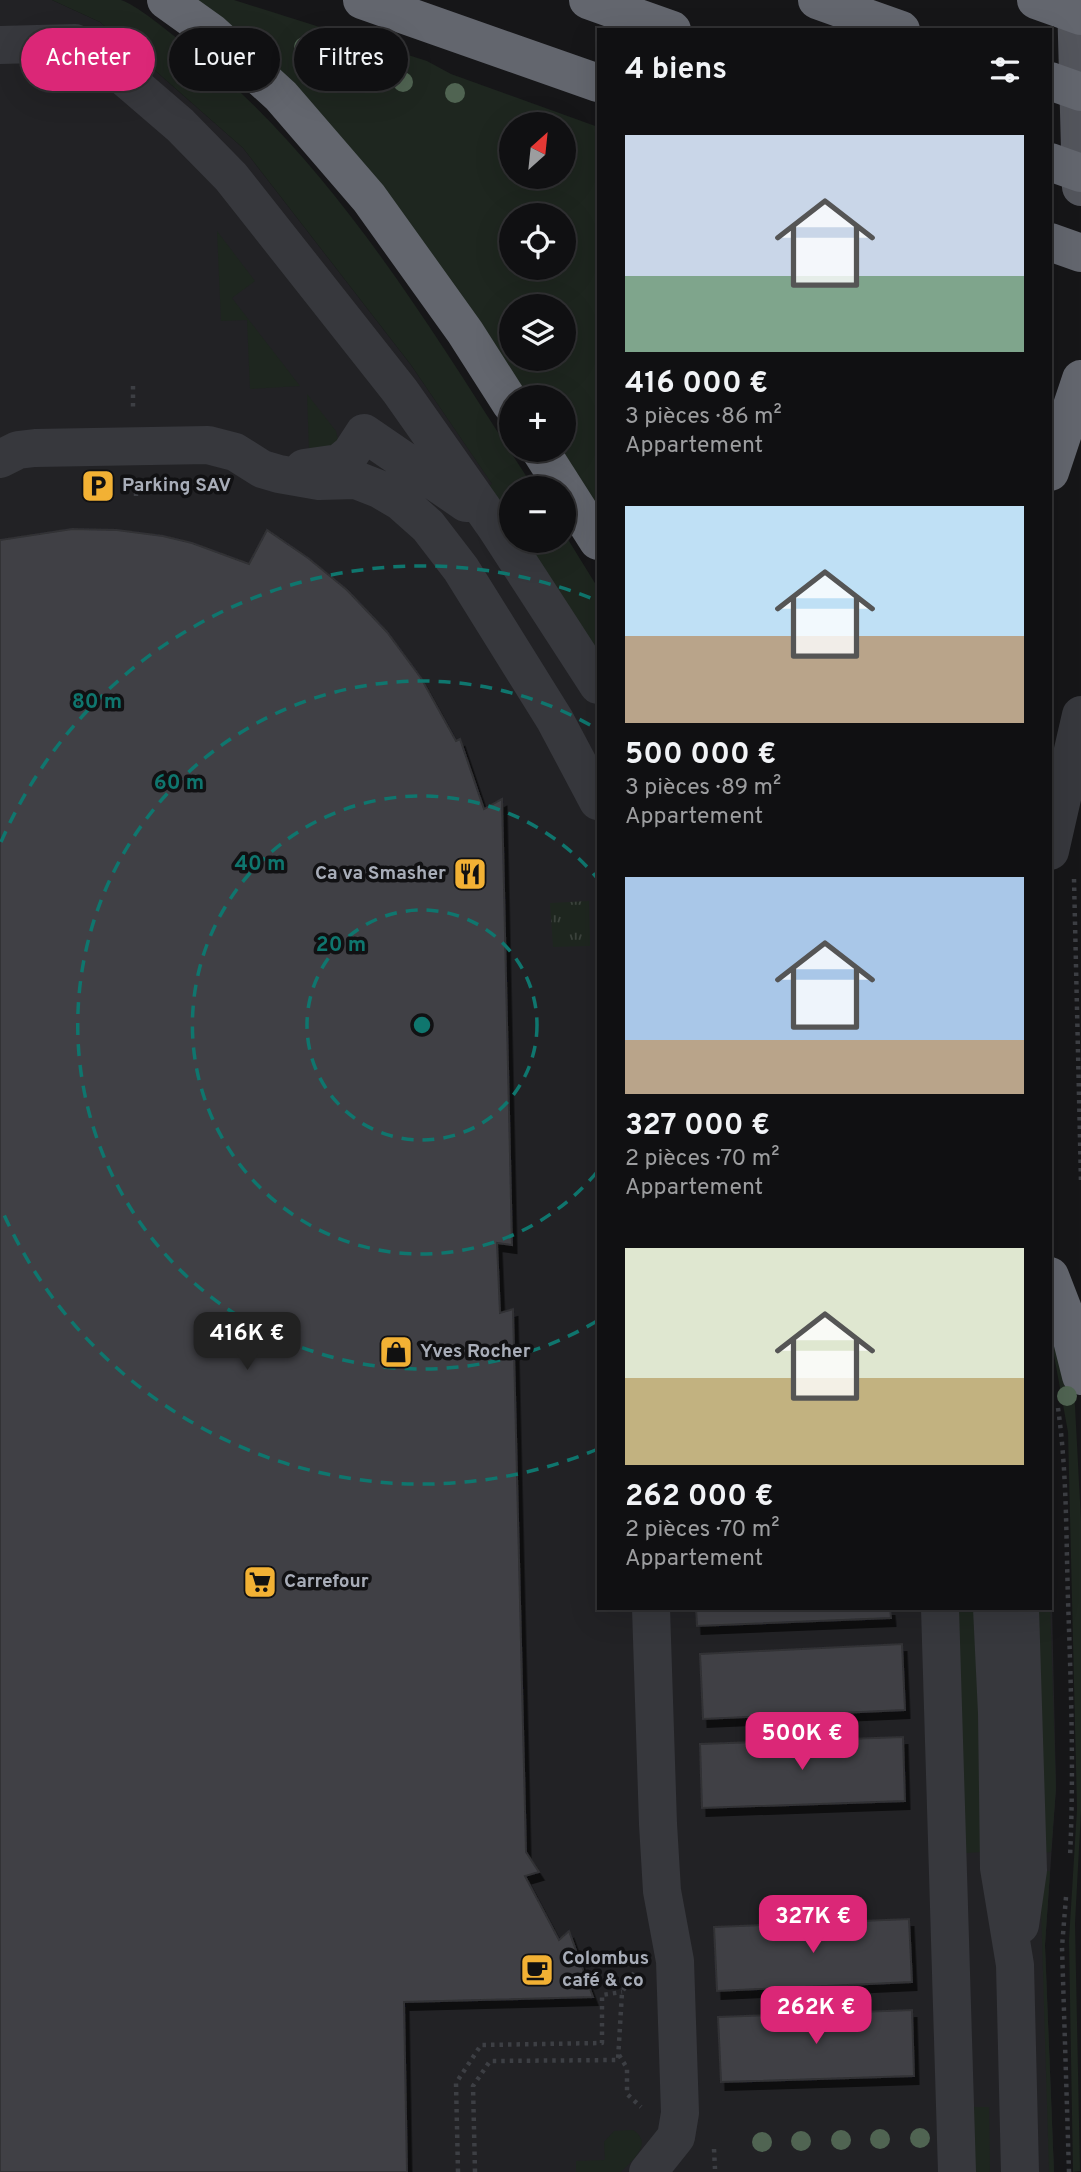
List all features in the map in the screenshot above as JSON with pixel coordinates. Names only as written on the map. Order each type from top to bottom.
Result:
[{"type":"highway","points":[[166,0],[212,33],[281,96],[369,198],[465,332],[499,385]]},
{"type":"highway","points":[[362,0],[597,83]]},
{"type":"highway","points":[[588,0],[666,28]]},
{"type":"highway","points":[[817,0],[895,28]]},
{"type":"highway","points":[[1036,0],[1081,13]]},
{"type":"highway","points":[[1059,0],[1081,13]]},
{"type":"highway","points":[[1052,82],[1081,92]]},
{"type":"highway","points":[[1052,163],[1081,173]]},
{"type":"highway","points":[[1052,243],[1081,253]]},
{"type":"highway","points":[[1052,251],[1081,258]]},
{"type":"highway","points":[[1052,466],[1081,379]]},
{"type":"highway","points":[[548,462],[597,539]]},
{"type":"highway","points":[[1052,1281],[1067,1320],[1069,1386]]},
{"type":"main road","points":[[1076,0],[1081,187]]},
{"type":"lane","points":[[0,45],[75,43],[94,51],[180,125],[231,177],[400,391],[495,526],[597,683]]},
{"type":"lane","points":[[279,474],[339,463],[352,453],[364,433],[495,526]]},
{"type":"lane","points":[[0,459],[18,450],[35,448],[208,445],[235,452],[262,469],[279,474],[319,481],[356,480],[379,489],[401,502],[428,526],[461,569],[555,720],[597,799]]},
{"type":"lane","points":[[1053,836],[1081,715]]},
{"type":"lane","points":[[648,2172],[681,2154],[680,2056],[674,1961],[660,1864],[651,1610]]},
{"type":"lane","points":[[940,1610],[957,2172]]},
{"type":"lane","points":[[992,1610],[997,1713],[999,1868],[1014,1965],[1020,2172]]},
{"type":"lane","points":[[1014,1965],[1028,1870],[1020,1610]]},
{"type":"path","points":[[1053,836],[1073,844],[1081,1182]]},
{"type":"path","points":[[1069,1386],[1064,1448],[1072,1804],[1069,1859]]},
{"type":"path","points":[[1067,1885],[1062,1947],[1069,2172]]},
{"type":"path","points":[[458,2172],[456,2083],[481,2045],[602,2043],[602,1996],[622,1992],[618,2060],[490,2061],[473,2086],[475,2172]]},
{"type":"shaded area","points":[[0,0],[52,0],[100,22],[107,28],[21,28],[21,91],[155,91],[155,70],[169,83],[169,91],[178,91],[243,148],[411,365],[493,485],[489,487],[499,501],[499,553],[535,553],[597,641],[597,1610],[1052,1610],[1052,1604],[1056,1788],[1045,1945],[1054,2172],[0,2172]]},
{"type":"green space","points":[[52,0],[121,0],[150,17],[169,32],[169,83],[155,70],[155,28],[107,28],[100,22]]},
{"type":"green space","points":[[197,0],[234,0],[323,28],[294,28],[294,91],[408,91],[408,55],[427,61],[451,74],[556,112],[499,112],[499,189],[576,189],[576,119],[597,127],[597,507],[567,462],[576,462],[576,385],[514,385],[503,371],[576,371],[576,294],[499,294],[499,367],[272,91],[280,91],[280,28],[220,28]]},
{"type":"green space","points":[[178,91],[239,91],[284,136],[330,191],[416,307],[499,434],[499,462],[517,462],[526,476],[499,476],[499,506],[489,486],[492,484],[411,365],[243,148]]},
{"type":"green space","points":[[217,231],[255,281],[232,298],[300,386],[250,389],[247,320],[221,321]]},
{"type":"green space","points":[[307,394],[336,431],[339,444],[309,450]]},
{"type":"green space","points":[[576,552],[597,586],[597,660],[526,553]]},
{"type":"green space","points":[[589,901],[590,946],[553,947],[550,903]]},
{"type":"green space","points":[[1059,1337],[1071,1372],[1081,1521],[1081,1811],[1075,1923],[1080,2171],[1073,2172],[1069,1940],[1077,1809],[1068,1432],[1052,1344]]},
{"type":"green space","points":[[955,1610],[976,1610],[982,1852],[965,1853]]},
{"type":"green space","points":[[1033,1610],[1050,1610],[1056,1788],[1051,1852],[1039,1853]]},
{"type":"green space","points":[[1040,1871],[1050,1871],[1045,1945],[1054,2172],[1049,2172]]},
{"type":"green space","points":[[974,2107],[989,2107],[990,2172],[975,2172]]},
{"type":"green space","points":[[633,2130],[642,2140],[641,2146],[621,2172],[576,2172],[576,2161],[605,2160],[604,2142],[614,2131]]},
{"type":"building","name":"Carrefour","points":[[72,529],[117,530],[163,536],[192,543],[249,564],[267,530],[308,558],[347,590],[387,632],[421,678],[456,741],[460,739],[484,809],[502,799],[512,1245],[497,1243],[500,1313],[513,1309],[526,1852],[539,1872],[525,1876],[559,1940],[569,1931],[593,1997],[404,2002],[407,2172],[0,2172],[0,540]]},
{"type":"building","points":[[696,1610],[890,1610],[891,1618],[697,1626]]},
{"type":"building","points":[[902,1644],[905,1710],[703,1719],[700,1654]]},
{"type":"building","points":[[903,1737],[905,1801],[702,1808],[700,1744]]},
{"type":"building","points":[[909,1919],[912,1982],[717,1991],[714,1927]]},
{"type":"building","points":[[912,2010],[914,2076],[721,2082],[718,2017]]},
{"type":"place","name":"Parking SAV","points":[[98,486]]},
{"type":"place","name":"Ca va Smasher","points":[[470,874]]},
{"type":"place","name":"Yves Rocher","points":[[396,1352]]},
{"type":"place","name":"Carrefour","points":[[260,1582]]},
{"type":"place","name":"Colombus café & co","points":[[537,1970]]}]
